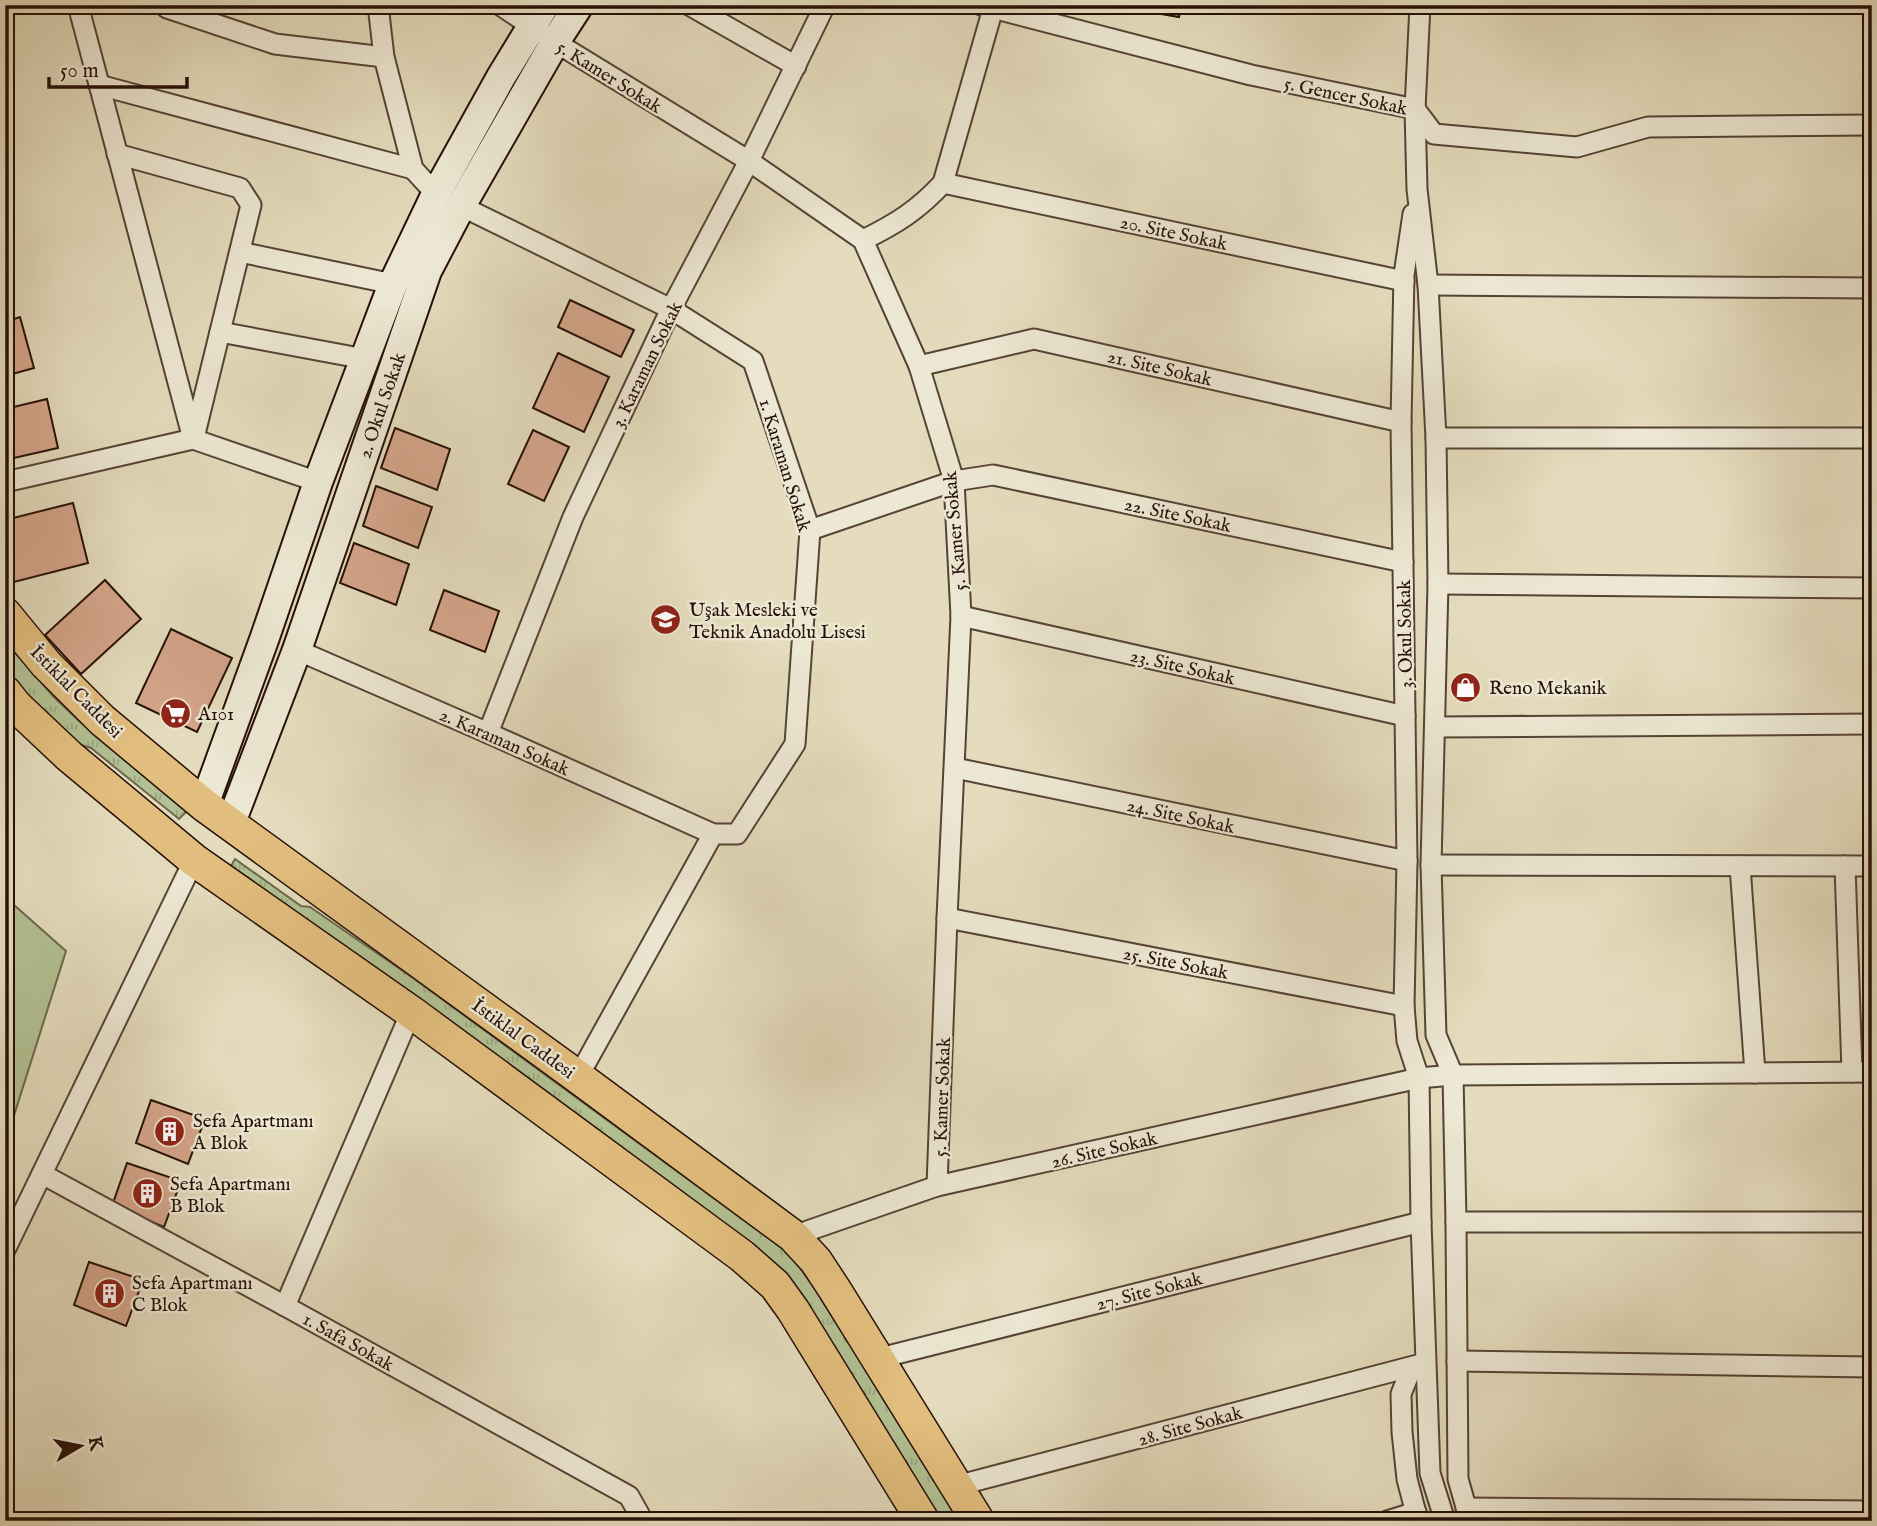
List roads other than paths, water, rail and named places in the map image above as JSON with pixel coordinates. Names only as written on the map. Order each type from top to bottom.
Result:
[{"type":"main road","name":"İstiklal Caddesi","points":[[5,614],[46,664],[102,720],[204,805],[793,1236],[816,1261],[978,1521]]},
{"type":"main road","points":[[5,692],[16,706],[69,756],[194,860],[411,1012],[742,1256],[775,1285],[923,1521]]},
{"type":"main road","points":[[194,860],[204,805]]},
{"type":"main road","points":[[194,860],[230,825]]},
{"type":"street","points":[[78,5],[193,439]]},
{"type":"street","points":[[168,5],[167,8],[275,44],[384,57]]},
{"type":"street","points":[[378,5],[384,57],[413,169],[436,194],[461,206]]},
{"type":"street","name":"5. Kamer Sokak","points":[[500,5],[538,15],[555,42],[750,161],[863,240],[919,366],[954,481],[961,616],[937,1186]]},
{"type":"street","name":"2. Okul Sokak","points":[[230,825],[297,650],[427,271],[461,206],[579,5]]},
{"type":"street","points":[[689,5],[796,66]]},
{"type":"street","name":"3. Karaman Sokak","points":[[488,733],[573,517],[671,309],[750,161],[825,5]]},
{"type":"street","name":"3. Okul Sokak","points":[[1420,5],[1415,109],[1417,189],[1428,285],[1436,438],[1438,584],[1432,864],[1436,1035],[1453,1075]]},
{"type":"street","points":[[863,240],[894,225],[943,183],[989,7]]},
{"type":"street","name":"5. Gencer Sokak","points":[[989,7],[1251,75],[1415,109],[1434,134],[1577,146],[1648,127],[1872,125]]},
{"type":"street","name":"2. Okul Sokak","points":[[204,805],[318,481],[393,284],[436,194],[538,15]]},
{"type":"street","points":[[99,85],[413,169]]},
{"type":"street","points":[[117,154],[240,188],[251,205],[193,439]]},
{"type":"street","name":"20. Site Sokak","points":[[943,183],[1404,281]]},
{"type":"street","name":"3. Okul Sokak","points":[[1417,189],[1404,281],[1401,422],[1407,862],[1404,1006],[1407,1041],[1419,1078],[1421,1222],[1418,1365],[1430,1473],[1445,1521]]},
{"type":"street","name":"1. Karaman Sokak","points":[[461,206],[671,309],[753,361],[810,530],[795,744],[737,834],[713,834]]},
{"type":"street","points":[[240,252],[393,284]]},
{"type":"street","points":[[1428,285],[1872,288]]},
{"type":"street","points":[[220,332],[365,359]]},
{"type":"street","name":"21. Site Sokak","points":[[919,366],[1034,339],[1401,422]]},
{"type":"street","points":[[1436,438],[1872,438]]},
{"type":"street","points":[[5,482],[193,439],[318,481]]},
{"type":"street","name":"22. Site Sokak","points":[[810,530],[954,481],[993,475],[1403,562]]},
{"type":"street","points":[[1438,584],[1872,588]]},
{"type":"street","name":"23. Site Sokak","points":[[961,616],[1405,716]]},
{"type":"street","points":[[265,637],[297,650]]},
{"type":"street","name":"2. Karaman Sokak","points":[[297,650],[713,834]]},
{"type":"street","points":[[1435,727],[1872,724]]},
{"type":"street","name":"24. Site Sokak","points":[[955,768],[1407,862]]},
{"type":"street","points":[[578,1077],[713,834]]},
{"type":"street","points":[[5,1250],[194,860]]},
{"type":"street","points":[[1432,864],[1872,866]]},
{"type":"street","points":[[1740,866],[1755,1073]]},
{"type":"street","points":[[1845,866],[1852,1072]]},
{"type":"street","name":"25. Site Sokak","points":[[947,919],[1404,1006]]},
{"type":"street","points":[[285,1306],[411,1012]]},
{"type":"street","name":"26. Site Sokak","points":[[793,1236],[937,1186],[1419,1078],[1453,1075],[1872,1072]]},
{"type":"street","points":[[1453,1075],[1458,1479],[1468,1514],[1872,1511]]},
{"type":"street","name":"1. Safa Sokak","points":[[42,1174],[629,1496],[643,1521]]},
{"type":"street","name":"27. Site Sokak","points":[[876,1359],[1421,1222]]},
{"type":"street","points":[[1456,1223],[1872,1222]]},
{"type":"street","points":[[1457,1361],[1872,1367]]},
{"type":"street","points":[[1387,1521],[1417,1517],[1407,1479],[1401,1394],[1418,1365]]},
{"type":"street","name":"28. Site Sokak","points":[[956,1486],[1418,1365]]},
{"type":"place","name":"Uşak Mesleki ve Teknik Anadolu Lisesi","points":[[666,620]]},
{"type":"place","name":"Reno Mekanik","points":[[1466,687]]},
{"type":"place","name":"A101","points":[[175,713]]},
{"type":"place","name":"Sefa Apartmanı A Blok","points":[[170,1131]]},
{"type":"place","name":"Sefa Apartmanı B Blok","points":[[147,1194]]},
{"type":"place","name":"Sefa Apartmanı C Blok","points":[[109,1293]]}]
